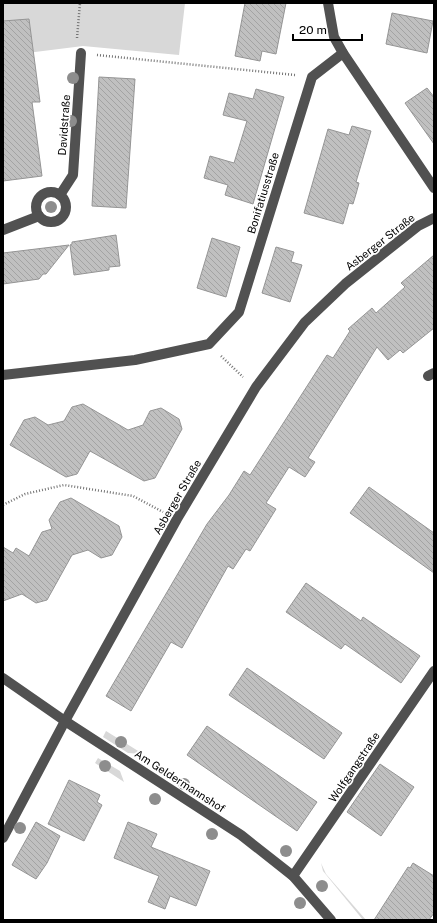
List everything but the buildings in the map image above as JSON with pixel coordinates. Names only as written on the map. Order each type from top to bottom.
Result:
[{"type":"street","points":[[328,3],[334,37],[343,53],[434,188]]},
{"type":"street","name":"Davidstraße","points":[[60,195],[73,175],[81,53]]},
{"type":"street","points":[[312,77],[343,53]]},
{"type":"street","name":"Bonifatiusstraße","points":[[209,344],[239,312],[312,77]]},
{"type":"street","points":[[53,192],[60,195],[66,205],[60,219],[49,222],[39,216],[36,205],[42,195],[53,192]]},
{"type":"street","points":[[3,230],[39,216]]},
{"type":"street","name":"Asberger Straße","points":[[3,838],[65,721],[178,519],[256,387],[306,322],[345,284],[418,226],[434,218]]},
{"type":"street","points":[[3,375],[135,360],[209,344]]},
{"type":"street","name":"Wolfgangstraße","points":[[294,876],[434,671]]},
{"type":"street","name":"Am Geldermannshof","points":[[3,678],[65,721],[241,835],[294,876],[331,920]]},
{"type":"path","points":[[80,3],[76,47],[81,53],[312,77]]},
{"type":"path","points":[[209,344],[233,369],[256,387]]},
{"type":"path","points":[[3,505],[25,494],[64,485],[133,496],[178,519]]},
{"type":"shaded area","points":[[3,3],[185,3],[179,55],[83,46],[3,56]]},
{"type":"shaded area","points":[[106,731],[143,754],[128,753],[103,737]]},
{"type":"shaded area","points":[[98,758],[120,771],[124,782],[95,763]]},
{"type":"shaded area","points":[[321,863],[326,874],[366,920],[363,920],[323,871]]}]
